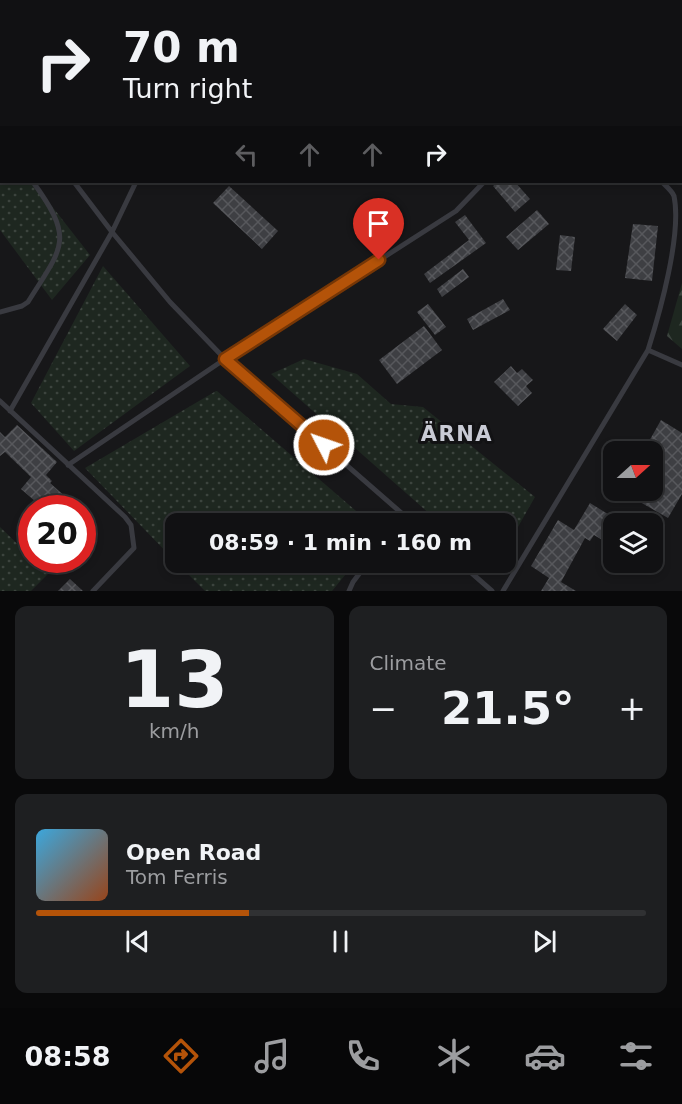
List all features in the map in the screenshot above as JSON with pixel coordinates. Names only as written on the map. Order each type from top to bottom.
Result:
[{"type":"lane","points":[[0,312],[22,306],[27,302],[57,252],[60,240],[55,215],[34,183]]},
{"type":"lane","points":[[75,183],[170,302],[225,359],[402,513]]},
{"type":"lane","points":[[10,411],[112,232],[136,183]]},
{"type":"lane","points":[[68,465],[225,359],[456,211],[483,183]]},
{"type":"lane","points":[[503,591],[648,350],[669,281],[679,236],[674,196],[663,183]]},
{"type":"lane","points":[[648,350],[682,365]]},
{"type":"lane","points":[[0,401],[131,525],[134,548],[93,591]]},
{"type":"lane","points":[[349,591],[360,573]]},
{"type":"lane","points":[[472,573],[492,591]]},
{"type":"green space","points":[[0,183],[34,183],[90,255],[52,300],[0,230]]},
{"type":"green space","points":[[103,266],[190,366],[74,451],[31,403]]},
{"type":"green space","points":[[682,283],[682,349],[667,336]]},
{"type":"green space","points":[[304,359],[357,374],[391,404],[423,407],[535,497],[516,530],[516,513],[429,513],[271,374]]},
{"type":"green space","points":[[217,391],[358,513],[165,513],[165,551],[85,468]]},
{"type":"green space","points":[[0,527],[18,544],[18,573],[49,573],[31,591],[0,591]]},
{"type":"green space","points":[[187,573],[347,573],[332,591],[205,591]]},
{"type":"building","points":[[497,183],[516,183],[530,199],[515,212],[493,186]]},
{"type":"building","points":[[229,186],[278,231],[262,249],[213,203]]},
{"type":"building","points":[[537,210],[549,224],[518,250],[506,237]]},
{"type":"building","points":[[465,215],[486,243],[430,283],[424,274],[469,240],[455,222]]},
{"type":"building","points":[[633,224],[658,226],[652,281],[625,278]]},
{"type":"building","points":[[560,235],[575,237],[571,271],[556,270]]},
{"type":"building","points":[[463,269],[469,277],[442,297],[437,289]]},
{"type":"building","points":[[503,299],[510,310],[473,330],[467,319]]},
{"type":"building","points":[[428,304],[446,327],[435,335],[417,312]]},
{"type":"building","points":[[625,304],[637,315],[617,341],[603,329]]},
{"type":"building","points":[[424,326],[442,350],[397,384],[379,360]]},
{"type":"building","points":[[511,366],[517,373],[522,369],[533,380],[526,386],[532,393],[518,406],[494,382]]},
{"type":"building","points":[[661,420],[682,433],[682,494],[668,518],[663,513],[638,501],[663,501],[663,441],[649,441]]},
{"type":"building","points":[[17,425],[57,462],[46,475],[52,481],[50,483],[63,495],[28,495],[21,489],[31,477],[5,452],[0,456],[0,432],[5,437]]},
{"type":"building","points":[[590,503],[606,513],[603,513],[603,540],[594,535],[590,541],[585,538],[561,582],[576,591],[541,591],[549,578],[531,566],[558,520],[574,530]]},
{"type":"building","points":[[70,579],[83,591],[58,591]]},
{"type":"district","name":"ÄRNA","points":[[457,434]]},
{"type":"route","points":[[324,445],[225,359],[379,260]]}]
